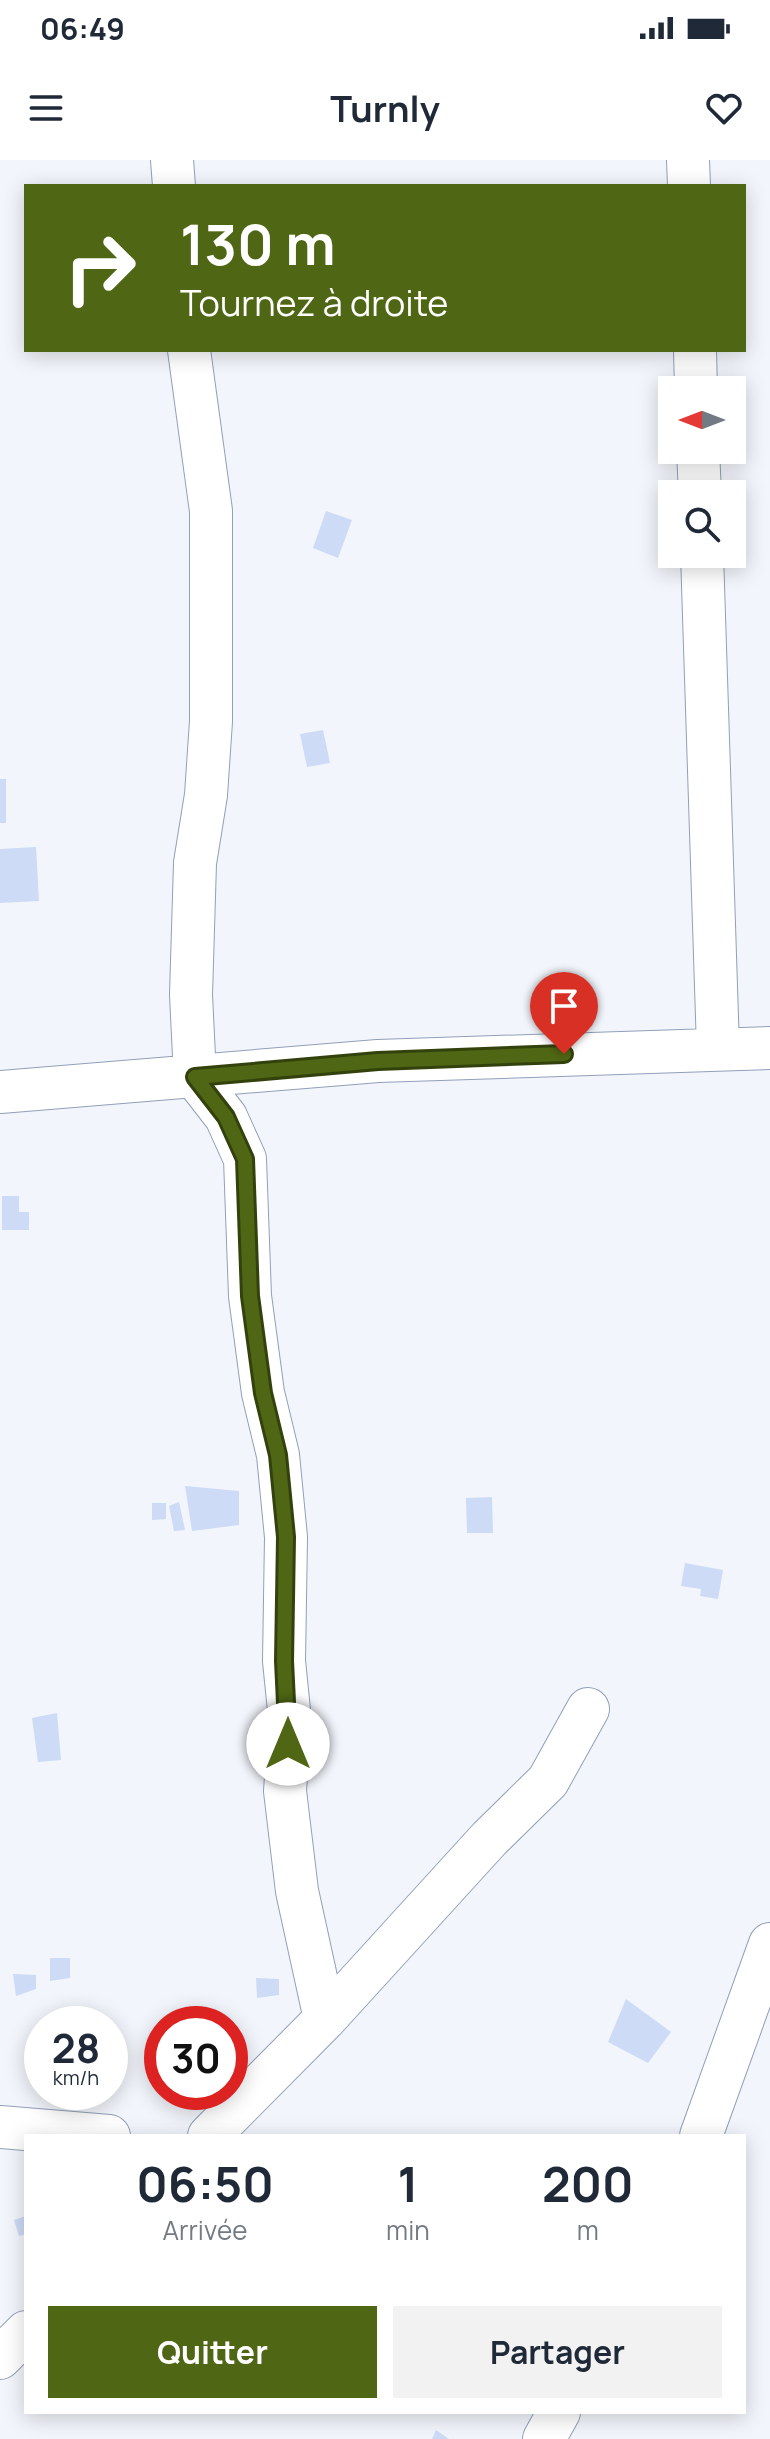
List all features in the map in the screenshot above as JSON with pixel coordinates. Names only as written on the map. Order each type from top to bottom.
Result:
[{"type":"street","points":[[172,160],[174,184]]},
{"type":"street","points":[[688,160],[689,184]]},
{"type":"street","points":[[189,352],[211,511],[211,721],[206,795],[195,863],[191,995],[195,1077],[226,1117],[245,1159],[250,1296],[263,1393],[278,1455],[286,1537],[284,1661],[290,1720],[285,1791],[297,1891],[325,2019]]},
{"type":"street","points":[[695,352],[696,376]]},
{"type":"street","points":[[702,568],[718,1048]]},
{"type":"street","points":[[0,1092],[378,1061],[770,1048]]},
{"type":"street","points":[[211,2134],[325,2019],[489,1839],[548,1781],[588,1709]]},
{"type":"street","points":[[702,2134],[770,1944]]},
{"type":"street","points":[[0,2127],[85,2134]]},
{"type":"street","points":[[0,2358],[24,2334]]},
{"type":"street","points":[[544,2439],[558,2414]]},
{"type":"building","points":[[326,511],[352,520],[338,558],[313,548]]},
{"type":"building","points":[[323,730],[330,763],[307,767],[300,734]]},
{"type":"building","points":[[0,779],[6,779],[6,823],[0,823]]},
{"type":"building","points":[[36,847],[39,901],[0,903],[0,849]]},
{"type":"building","points":[[2,1196],[19,1196],[19,1212],[29,1212],[29,1230],[2,1230]]},
{"type":"building","points":[[185,1486],[239,1491],[239,1525],[192,1531]]},
{"type":"building","points":[[492,1497],[493,1533],[467,1533],[466,1498]]},
{"type":"building","points":[[179,1502],[185,1530],[174,1531],[169,1506]]},
{"type":"building","points":[[152,1503],[166,1503],[166,1519],[152,1520]]},
{"type":"building","points":[[685,1563],[723,1570],[718,1599],[700,1596],[701,1589],[681,1586]]},
{"type":"building","points":[[57,1713],[61,1760],[38,1762],[32,1718]]},
{"type":"building","points":[[50,1958],[70,1958],[70,1978],[50,1981]]},
{"type":"building","points":[[13,1974],[36,1975],[36,1989],[16,1996]]},
{"type":"building","points":[[256,1978],[279,1979],[279,1995],[257,1998]]},
{"type":"building","points":[[626,1999],[671,2032],[648,2063],[608,2042]]},
{"type":"building","points":[[24,2217],[24,2235],[19,2236],[14,2220]]},
{"type":"building","points":[[436,2430],[449,2439],[432,2439]]},
{"type":"route","points":[[288,1744],[290,1720],[284,1661],[286,1537],[278,1455],[263,1393],[250,1296],[245,1159],[226,1117],[195,1077],[378,1061],[564,1054]]}]
